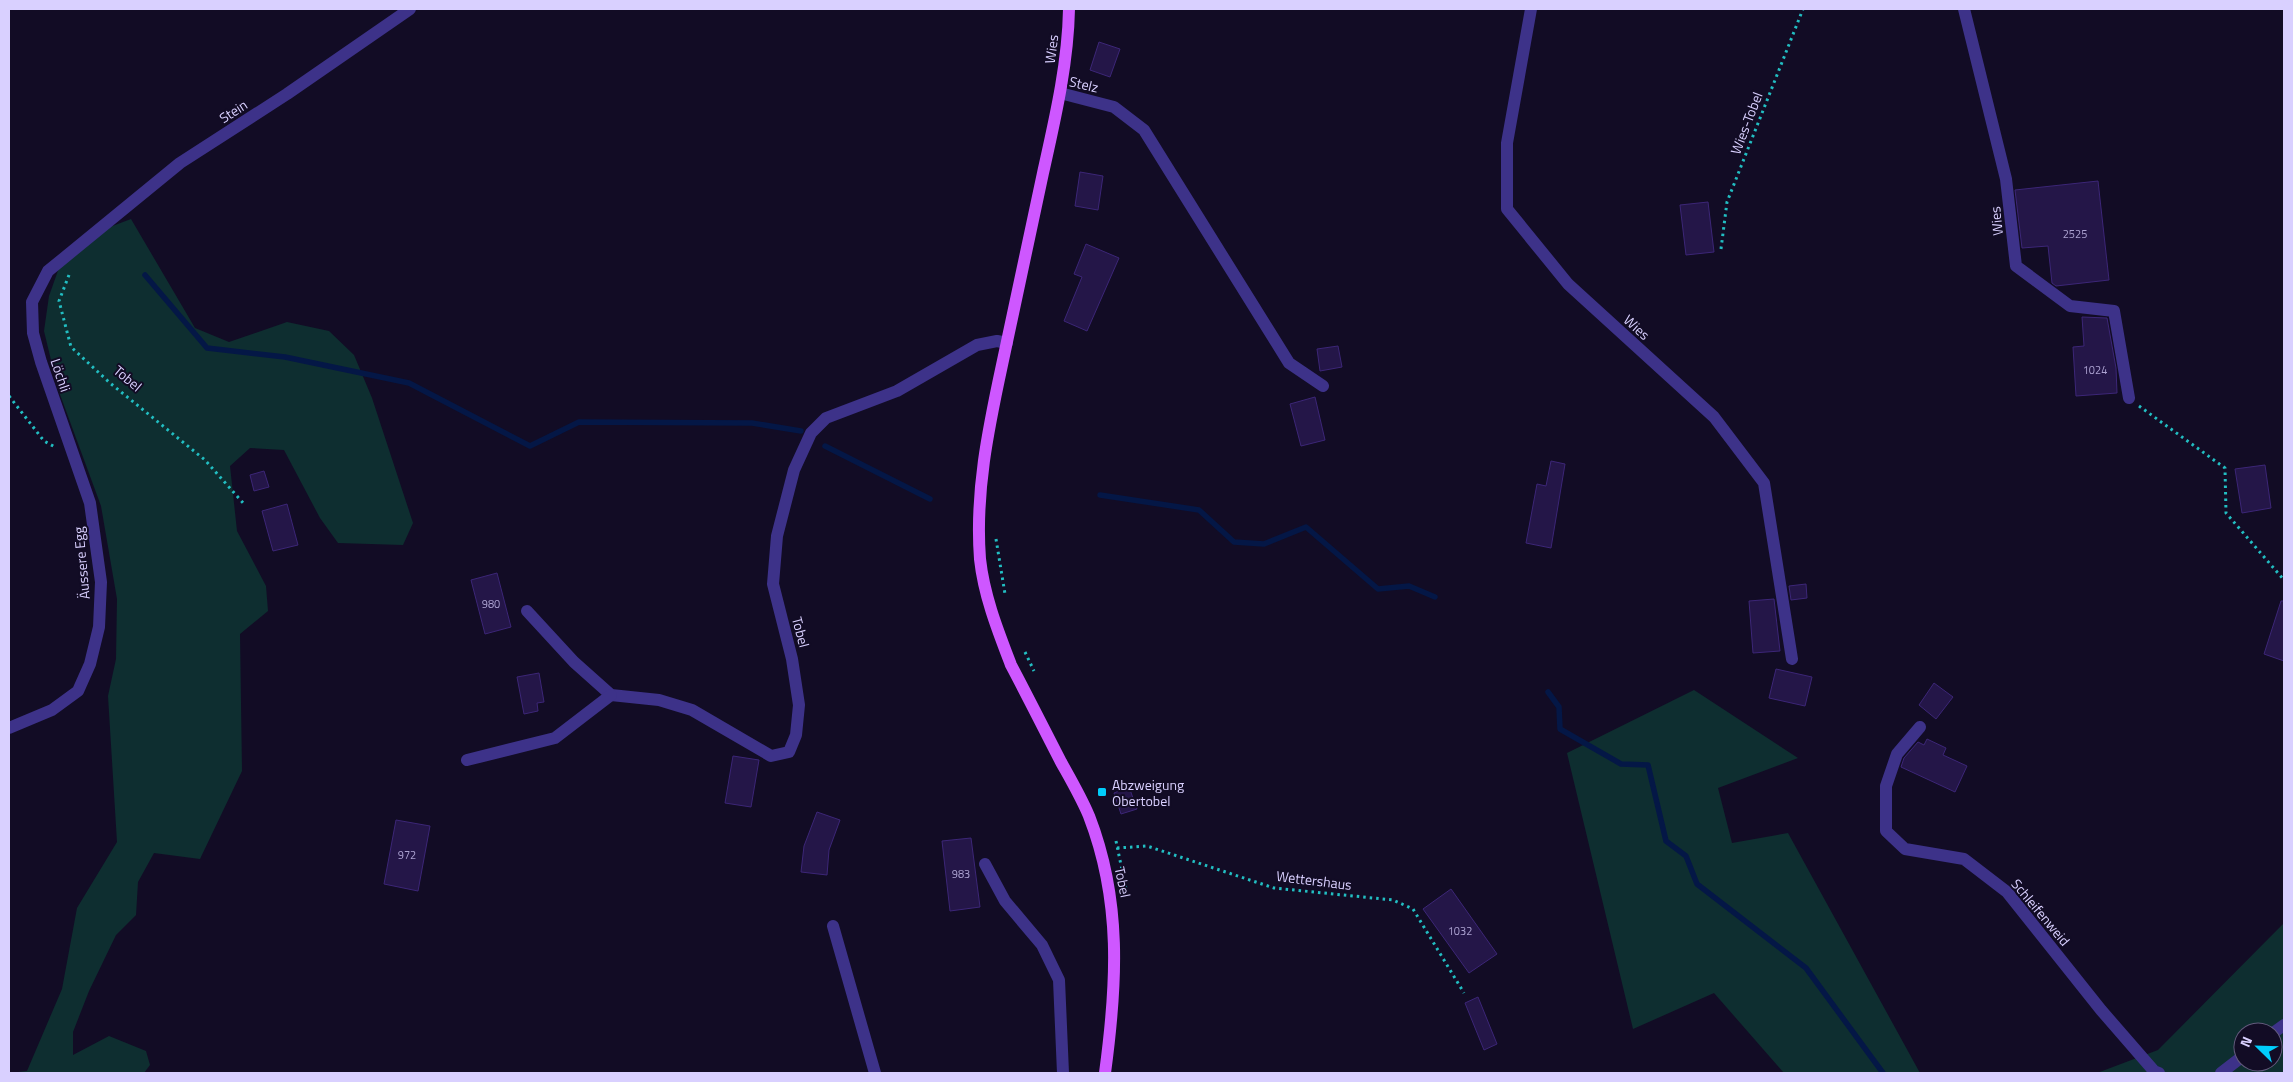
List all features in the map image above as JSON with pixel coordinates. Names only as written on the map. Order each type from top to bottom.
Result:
[{"type":"main road","name":"Wies","points":[[1060,93],[1069,31],[1069,9]]},
{"type":"main road","name":"Stelz","points":[[981,483],[988,429],[1060,93]]},
{"type":"main road","name":"Tobel","points":[[981,483],[978,508],[980,561],[985,590],[993,616],[1011,664],[1089,816],[1109,884],[1114,919],[1115,963],[1112,1020],[1105,1073]]},
{"type":"street","name":"Stein","points":[[78,246],[180,163],[287,94],[410,9]]},
{"type":"street","name":"Wies","points":[[1531,9],[1507,143],[1507,209],[1568,284],[1714,417],[1764,483],[1792,659]]},
{"type":"street","name":"Wies","points":[[1964,9],[2006,179],[2016,266],[2070,306],[2114,311],[2129,398]]},
{"type":"street","name":"Stelz","points":[[1060,93],[1114,106],[1144,130],[1289,363],[1323,386]]},
{"type":"street","name":"Löchli","points":[[70,444],[40,362],[33,333],[32,302],[48,271],[78,246]]},
{"type":"street","name":"Tobel","points":[[611,695],[658,700],[692,710],[771,756],[789,752],[796,735],[799,705],[792,659],[773,584],[776,536],[794,470],[811,433],[826,418],[897,392],[977,345],[997,341],[1006,344]]},
{"type":"street","name":"Äussere Egg","points":[[9,728],[52,710],[78,691],[90,664],[99,627],[101,582],[90,503],[70,444]]},
{"type":"street","points":[[467,760],[555,738],[611,695],[574,662],[527,611]]},
{"type":"street","name":"Schleifenweid","points":[[1920,727],[1898,754],[1886,786],[1886,832],[1905,849],[1964,859],[2007,892],[2102,1010],[2154,1071],[2159,1073]]},
{"type":"street","points":[[985,864],[1005,901],[1042,946],[1058,980],[1063,1073]]},
{"type":"street","points":[[833,926],[875,1073]]},
{"type":"street","points":[[2221,1073],[2233,1064]]},
{"type":"path","name":"Wies-Tobel","points":[[1720,249],[1728,202],[1803,9]]},
{"type":"path","name":"Tobel","points":[[78,246],[75,260],[59,301],[71,347],[110,383],[205,460],[244,504]]},
{"type":"path","points":[[9,396],[44,442],[55,447],[70,444]]},
{"type":"path","points":[[2129,398],[2225,468],[2226,513],[2284,580]]},
{"type":"path","points":[[996,537],[1007,603]]},
{"type":"path","points":[[1022,647],[1035,674]]},
{"type":"path","points":[[1115,839],[1126,890]]},
{"type":"path","name":"Wettershaus","points":[[1118,848],[1147,846],[1274,888],[1393,900],[1412,909],[1464,993]]},
{"type":"green space","points":[[131,219],[195,328],[229,342],[287,322],[329,331],[354,355],[372,398],[413,523],[403,545],[338,543],[320,518],[284,450],[250,448],[230,466],[237,531],[266,586],[268,611],[240,634],[242,771],[200,859],[154,853],[138,882],[136,915],[116,935],[89,991],[73,1032],[73,1055],[109,1036],[146,1051],[150,1065],[144,1073],[9,1073],[27,1071],[62,989],[77,908],[117,842],[108,696],[116,659],[117,599],[101,506],[58,389],[44,331],[49,296],[60,265],[94,233]]},
{"type":"green space","points":[[1694,690],[1798,758],[1718,788],[1732,843],[1788,833],[1920,1073],[1784,1073],[1714,993],[1633,1029],[1567,753]]},
{"type":"green space","points":[[2284,923],[2284,1073],[2097,1073],[2158,1050]]},
{"type":"building","points":[[1099,42],[1120,49],[1110,77],[1090,70]]},
{"type":"building","points":[[1080,172],[1103,176],[1098,210],[1075,206]]},
{"type":"building","points":[[2098,181],[2109,280],[2056,286],[2052,283],[2048,246],[2022,248],[2015,190]]},
{"type":"building","points":[[1708,202],[1714,252],[1686,255],[1680,205]]},
{"type":"building","points":[[1086,244],[1119,258],[1087,331],[1064,321],[1082,277],[1074,274]]},
{"type":"building","points":[[2082,317],[2107,318],[2116,368],[2117,393],[2076,396],[2073,347],[2084,346]]},
{"type":"building","points":[[1338,346],[1342,367],[1320,371],[1317,349]]},
{"type":"building","points":[[1315,397],[1325,440],[1301,446],[1290,404]]},
{"type":"building","points":[[1551,461],[1565,464],[1551,548],[1526,543],[1537,484],[1546,486]]},
{"type":"building","points":[[2265,465],[2271,508],[2242,513],[2235,469]]},
{"type":"building","points":[[264,471],[269,487],[254,491],[250,475]]},
{"type":"building","points":[[287,504],[298,545],[273,551],[262,511]]},
{"type":"building","points":[[497,573],[511,627],[485,634],[471,580]]},
{"type":"building","points":[[1806,584],[1807,598],[1791,600],[1789,586]]},
{"type":"building","points":[[1774,599],[1780,651],[1753,653],[1749,601]]},
{"type":"building","points":[[2281,601],[2284,601],[2284,661],[2264,654]]},
{"type":"building","points":[[1776,669],[1812,677],[1805,706],[1769,698]]},
{"type":"building","points":[[539,673],[544,702],[537,703],[538,711],[524,714],[517,677]]},
{"type":"building","points":[[1934,683],[1953,697],[1936,719],[1919,705]]},
{"type":"building","points":[[1927,739],[1946,748],[1943,755],[1967,766],[1955,792],[1901,767],[1904,758],[1918,742],[1924,745]]},
{"type":"building","points":[[733,756],[759,760],[751,807],[725,803]]},
{"type":"building","points":[[1129,787],[1137,809],[1121,814],[1114,793]]},
{"type":"building","points":[[817,812],[840,820],[829,850],[827,875],[801,872],[804,846]]},
{"type":"building","points":[[396,820],[430,826],[418,891],[384,884]]},
{"type":"building","points":[[971,838],[980,907],[950,911],[942,841]]},
{"type":"building","points":[[1451,889],[1497,954],[1469,973],[1423,909]]},
{"type":"building","points":[[1478,997],[1497,1044],[1484,1050],[1465,1003]]},
{"type":"waterway","points":[[145,275],[207,348],[285,357],[409,383],[530,446],[579,422],[752,423],[801,431]]},
{"type":"waterway","points":[[825,446],[930,499]]},
{"type":"waterway","points":[[1100,495],[1199,510],[1234,542],[1264,544],[1306,527],[1378,589],[1409,586],[1435,597]]},
{"type":"waterway","points":[[1548,692],[1559,707],[1560,729],[1621,764],[1648,765],[1666,841],[1686,856],[1697,884],[1806,968],[1883,1073]]},
{"type":"place","name":"Abzweigung Obertobel","points":[[1102,792]]}]
